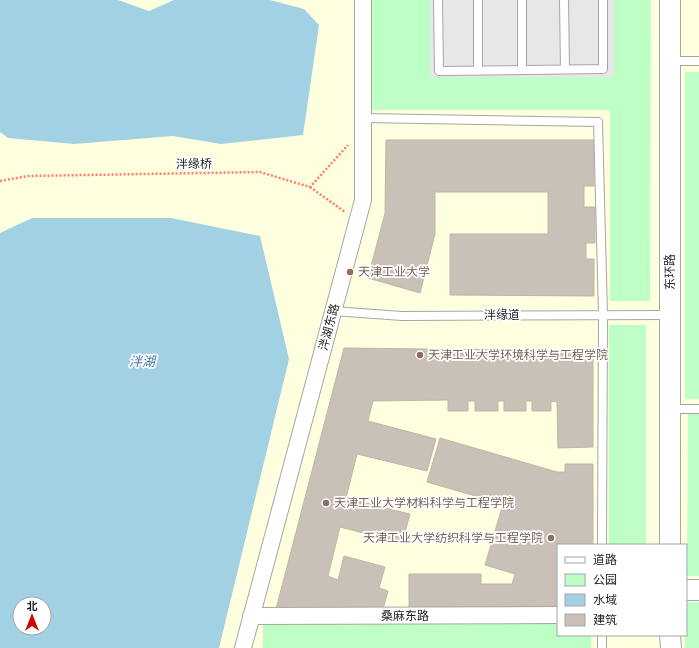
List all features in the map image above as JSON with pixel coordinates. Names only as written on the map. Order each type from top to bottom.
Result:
[{"type":"street","name":"泮湖东路","points":[[243,648],[363,200],[363,0]]},
{"type":"street","name":"东环路","points":[[670,0],[670,544]]},
{"type":"street","points":[[687,590],[699,590]]},
{"type":"street","name":"桑麻东路","points":[[251,616],[557,615]]},
{"type":"street","points":[[670,636],[671,648]]},
{"type":"lane","points":[[438,0],[438,71],[603,69],[603,0]]},
{"type":"lane","points":[[478,0],[478,70]]},
{"type":"lane","points":[[522,0],[522,70]]},
{"type":"lane","points":[[564,0],[565,69]]},
{"type":"lane","points":[[670,61],[699,61]]},
{"type":"lane","points":[[363,124],[598,122],[602,314],[602,544]]},
{"type":"lane","name":"泮缘道","points":[[333,311],[402,316],[670,314]]},
{"type":"lane","points":[[670,409],[699,409]]},
{"type":"lane","points":[[602,636],[602,648]]},
{"type":"path","points":[[310,187],[363,124]]},
{"type":"path","name":"泮缘桥","points":[[0,181],[28,176],[260,172],[310,187],[358,221]]},
{"type":"shaded area","name":"天津工业大学","points":[[0,0],[699,0],[699,648],[0,648]]},
{"type":"shaded area","points":[[430,0],[614,0],[614,77],[430,77]]},
{"type":"green space","points":[[364,0],[430,0],[430,77],[614,77],[614,0],[651,0],[650,301],[610,301],[610,110],[364,110]]},
{"type":"green space","points":[[685,72],[699,72],[699,399],[685,399]]},
{"type":"green space","points":[[609,325],[646,325],[646,544],[609,544]]},
{"type":"green space","points":[[688,413],[699,413],[699,576],[687,576]]},
{"type":"green space","points":[[687,602],[699,602],[699,648],[685,648],[685,636],[687,636]]},
{"type":"green space","points":[[263,622],[557,623],[557,636],[591,636],[591,648],[263,648]]},
{"type":"water","points":[[0,0],[118,0],[149,11],[174,0],[270,0],[304,9],[319,25],[303,135],[221,144],[173,136],[74,144],[8,138],[0,132]]},
{"type":"water","name":"泮湖","points":[[32,218],[171,218],[260,236],[289,359],[219,648],[0,648],[0,233]]},
{"type":"building","points":[[386,140],[594,140],[594,186],[584,186],[584,207],[595,207],[595,243],[586,243],[586,259],[594,259],[594,296],[450,295],[450,234],[548,234],[548,192],[435,192],[435,234],[420,293],[368,278],[385,213]]},
{"type":"building","points":[[344,348],[593,351],[593,447],[558,448],[557,402],[551,401],[551,411],[532,411],[532,401],[526,401],[526,411],[504,411],[504,401],[498,401],[498,411],[475,411],[475,401],[468,401],[468,411],[448,411],[448,400],[373,401],[368,421],[436,439],[427,471],[357,454],[346,498],[410,514],[402,543],[340,527],[328,576],[338,580],[344,556],[385,567],[379,588],[388,591],[382,613],[276,609]]},
{"type":"building","points":[[440,438],[557,472],[565,472],[565,464],[593,464],[593,544],[557,544],[557,610],[409,610],[409,574],[481,574],[481,584],[512,584],[515,574],[485,565],[503,504],[427,482]]},
{"type":"place","name":"天津工业大学","points":[[350,272]]},
{"type":"place","name":"天津工业大学环境科学与工程学院","points":[[420,355]]},
{"type":"place","name":"天津工业大学材料科学与工程学院","points":[[326,503]]},
{"type":"place","name":"天津工业大学纺织科学与工程学院","points":[[551,538]]}]
